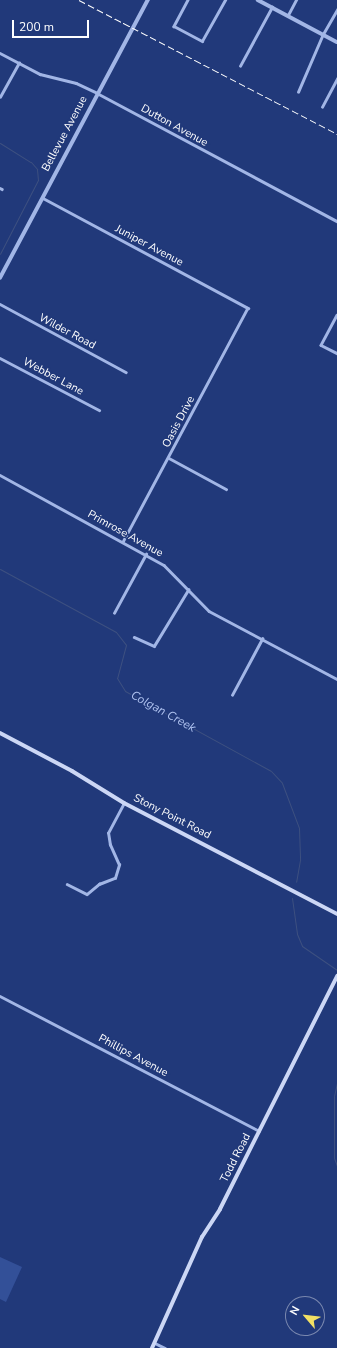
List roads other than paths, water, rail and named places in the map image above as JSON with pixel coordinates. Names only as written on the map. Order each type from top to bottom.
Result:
[{"type":"main road","name":"Stony Point Road","points":[[0,733],[72,771],[124,803],[337,914]]},
{"type":"main road","name":"Todd Road","points":[[152,1348],[202,1237],[220,1209],[337,976]]},
{"type":"street","name":"Bellevue Avenue","points":[[0,277],[148,0]]},
{"type":"street","points":[[188,0],[174,26],[202,41],[224,0]]},
{"type":"street","points":[[258,0],[337,42]]},
{"type":"street","points":[[288,15],[296,0]]},
{"type":"street","points":[[240,66],[272,7]]},
{"type":"street","points":[[298,92],[323,34],[337,10]]},
{"type":"street","name":"Dutton Avenue","points":[[0,53],[40,74],[76,83],[337,221]]},
{"type":"street","points":[[0,98],[19,63]]},
{"type":"street","points":[[322,107],[337,79]]},
{"type":"street","name":"Juniper Avenue","points":[[42,198],[248,308]]},
{"type":"street","name":"Wilder Road","points":[[0,304],[126,372]]},
{"type":"street","name":"Oasis Drive","points":[[124,542],[248,308]]},
{"type":"street","points":[[337,315],[321,345],[337,353]]},
{"type":"street","name":"Webber Lane","points":[[0,358],[99,410]]},
{"type":"street","points":[[169,458],[226,489]]},
{"type":"street","name":"Primrose Avenue","points":[[0,475],[164,565],[209,611],[337,679]]},
{"type":"street","points":[[114,613],[146,554]]},
{"type":"street","points":[[134,637],[154,646],[188,590]]},
{"type":"street","points":[[232,695],[262,639]]},
{"type":"street","points":[[67,884],[87,894],[99,884],[115,878],[119,865],[110,844],[108,833],[124,803]]},
{"type":"street","name":"Phillips Avenue","points":[[0,996],[259,1131]]},
{"type":"street","points":[[154,1343],[164,1348]]},
{"type":"waterway","name":"Colgan Creek","points":[[0,143],[31,162],[37,169],[38,180],[0,254]]},
{"type":"waterway","name":"Colgan Creek","points":[[0,569],[116,632],[126,645],[117,678],[125,691],[271,771],[282,783],[299,828],[300,860],[296,882]]},
{"type":"waterway","name":"Colgan Creek","points":[[292,898],[297,934],[302,946],[337,970]]},
{"type":"waterway","name":"Colgan Creek","points":[[337,1083],[334,1096],[334,1158],[337,1166]]},
{"type":"railway","points":[[79,0],[337,134]]}]
